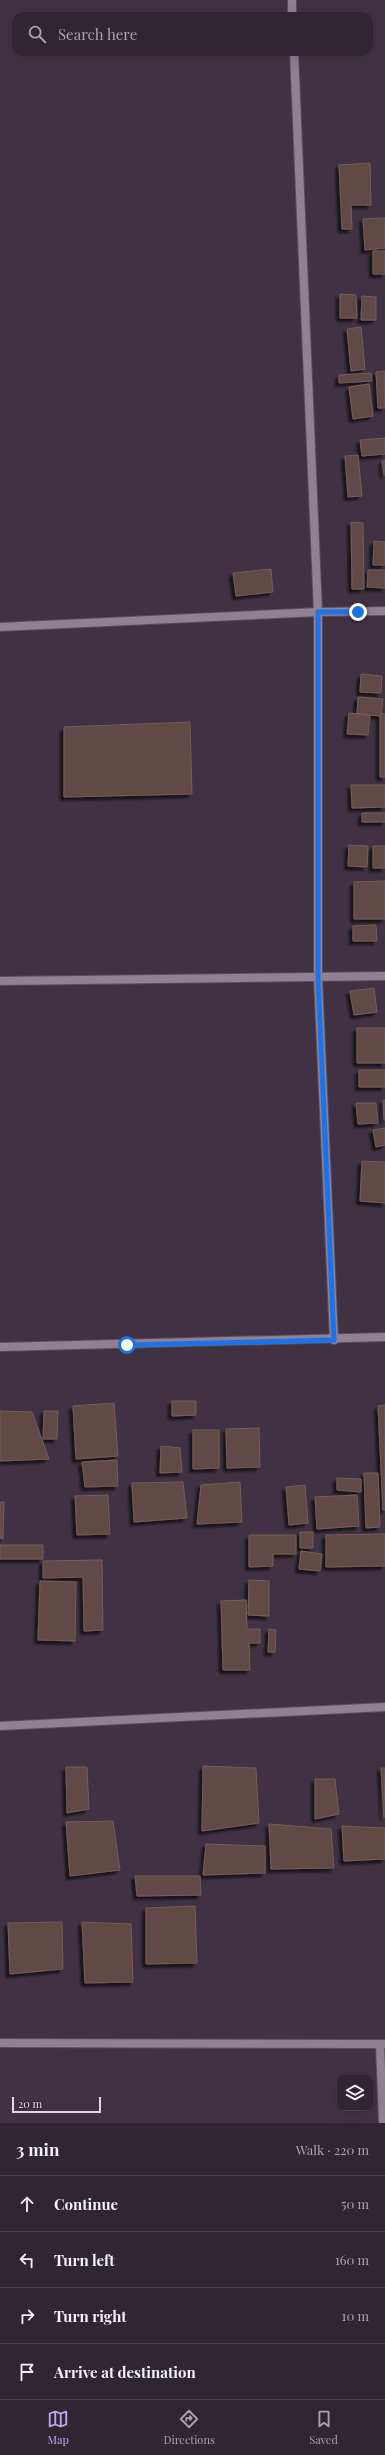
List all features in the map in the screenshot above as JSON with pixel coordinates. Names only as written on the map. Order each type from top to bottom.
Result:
[{"type":"street","points":[[292,0],[292,12]]},
{"type":"street","points":[[294,56],[318,612],[318,978],[334,1340]]},
{"type":"street","points":[[0,627],[318,612],[385,611]]},
{"type":"street","points":[[0,981],[385,976]]},
{"type":"street","points":[[0,1348],[334,1340],[385,1337]]},
{"type":"street","points":[[0,1726],[385,1707]]},
{"type":"street","points":[[0,2043],[383,2044],[383,2123]]},
{"type":"building","points":[[370,163],[371,205],[351,205],[352,229],[342,229],[339,165]]},
{"type":"building","points":[[385,218],[385,248],[365,250],[363,219]]},
{"type":"building","points":[[373,251],[385,251],[385,274],[373,274]]},
{"type":"building","points":[[340,294],[356,295],[357,318],[340,318]]},
{"type":"building","points":[[362,296],[376,297],[376,320],[361,320]]},
{"type":"building","points":[[361,327],[365,369],[351,371],[347,329]]},
{"type":"building","points":[[385,371],[385,408],[378,408],[376,372]]},
{"type":"building","points":[[371,373],[372,381],[339,383],[339,375]]},
{"type":"building","points":[[369,384],[373,416],[353,419],[349,387]]},
{"type":"building","points":[[385,438],[385,454],[362,456],[360,440]]},
{"type":"building","points":[[358,455],[362,496],[348,497],[345,456]]},
{"type":"building","points":[[385,460],[385,475],[384,475],[382,461]]},
{"type":"building","points":[[351,522],[363,523],[364,589],[352,589]]},
{"type":"building","points":[[374,541],[385,542],[385,565],[373,565]]},
{"type":"building","points":[[271,569],[273,592],[236,596],[233,573]]},
{"type":"building","points":[[368,570],[385,570],[385,588],[367,587]]},
{"type":"building","points":[[361,674],[382,676],[381,693],[360,692]]},
{"type":"building","points":[[358,697],[383,699],[381,716],[357,714]]},
{"type":"building","points":[[349,713],[370,715],[368,735],[347,734]]},
{"type":"building","points":[[380,714],[385,714],[385,777],[380,777]]},
{"type":"building","points":[[190,722],[192,794],[64,797],[64,727]]},
{"type":"building","points":[[351,785],[385,785],[385,807],[352,808]]},
{"type":"building","points":[[362,813],[385,813],[385,822],[362,822]]},
{"type":"building","points":[[349,845],[368,846],[367,867],[348,866]]},
{"type":"building","points":[[373,846],[385,846],[385,868],[373,868]]},
{"type":"building","points":[[385,881],[385,919],[354,919],[354,882]]},
{"type":"building","points":[[376,925],[377,941],[353,941],[353,926]]},
{"type":"building","points":[[374,988],[377,1012],[354,1015],[350,991]]},
{"type":"building","points":[[357,1028],[385,1028],[385,1063],[357,1063]]},
{"type":"building","points":[[359,1070],[385,1070],[385,1087],[359,1087]]},
{"type":"building","points":[[383,1100],[385,1100],[385,1120],[384,1120]]},
{"type":"building","points":[[356,1103],[376,1103],[378,1123],[358,1124]]},
{"type":"building","points":[[385,1128],[385,1145],[376,1147],[373,1130]]},
{"type":"building","points":[[362,1161],[385,1162],[385,1203],[360,1201]]},
{"type":"building","points":[[172,1401],[196,1401],[196,1415],[172,1416]]},
{"type":"building","points":[[114,1403],[118,1456],[76,1459],[73,1406]]},
{"type":"building","points":[[385,1405],[385,1510],[383,1510],[378,1406]]},
{"type":"building","points":[[0,1411],[32,1412],[49,1459],[0,1461]]},
{"type":"building","points":[[44,1411],[58,1411],[57,1439],[43,1439]]},
{"type":"building","points":[[259,1428],[260,1467],[227,1468],[226,1429]]},
{"type":"building","points":[[193,1430],[219,1430],[219,1468],[193,1469]]},
{"type":"building","points":[[161,1446],[180,1448],[182,1472],[160,1473]]},
{"type":"building","points":[[117,1460],[118,1486],[85,1487],[82,1462]]},
{"type":"building","points":[[364,1473],[378,1473],[380,1527],[366,1528]]},
{"type":"building","points":[[337,1478],[361,1479],[361,1492],[337,1490]]},
{"type":"building","points":[[183,1482],[187,1518],[134,1522],[132,1483]]},
{"type":"building","points":[[240,1482],[242,1522],[197,1524],[201,1485]]},
{"type":"building","points":[[305,1485],[308,1523],[289,1525],[286,1487]]},
{"type":"building","points":[[108,1495],[110,1534],[77,1535],[75,1496]]},
{"type":"building","points":[[357,1495],[359,1526],[317,1529],[315,1497]]},
{"type":"building","points":[[0,1502],[4,1502],[3,1539],[0,1538]]},
{"type":"building","points":[[300,1532],[313,1532],[313,1548],[300,1548]]},
{"type":"building","points":[[385,1534],[385,1566],[326,1567],[326,1535]]},
{"type":"building","points":[[249,1535],[296,1535],[296,1554],[273,1554],[273,1566],[249,1567]]},
{"type":"building","points":[[0,1545],[43,1545],[43,1559],[0,1559]]},
{"type":"building","points":[[301,1551],[322,1554],[320,1571],[299,1569]]},
{"type":"building","points":[[102,1560],[103,1630],[84,1631],[83,1577],[43,1578],[43,1561]]},
{"type":"building","points":[[249,1580],[269,1581],[269,1616],[248,1615]]},
{"type":"building","points":[[40,1581],[76,1582],[75,1641],[38,1640]]},
{"type":"building","points":[[246,1600],[247,1629],[260,1629],[260,1643],[249,1643],[250,1670],[223,1670],[221,1601]]},
{"type":"building","points":[[269,1629],[276,1630],[275,1652],[268,1652]]},
{"type":"building","points":[[203,1766],[256,1768],[259,1823],[202,1831]]},
{"type":"building","points":[[66,1767],[87,1767],[89,1809],[67,1813]]},
{"type":"building","points":[[381,1768],[385,1768],[384,1818]]},
{"type":"building","points":[[315,1779],[335,1779],[339,1814],[315,1819]]},
{"type":"building","points":[[113,1821],[120,1870],[70,1876],[66,1822]]},
{"type":"building","points":[[269,1824],[331,1829],[334,1868],[271,1869]]},
{"type":"building","points":[[342,1826],[385,1828],[385,1859],[344,1861]]},
{"type":"building","points":[[206,1844],[265,1846],[265,1873],[203,1875]]},
{"type":"building","points":[[135,1876],[200,1876],[201,1895],[137,1896]]},
{"type":"building","points":[[195,1906],[197,1963],[146,1964],[146,1908]]},
{"type":"building","points":[[62,1922],[63,1969],[10,1974],[8,1923]]},
{"type":"building","points":[[82,1922],[131,1924],[133,1982],[85,1983]]},
{"type":"route","points":[[127,1345],[334,1340],[318,978],[318,612],[358,612]]}]
